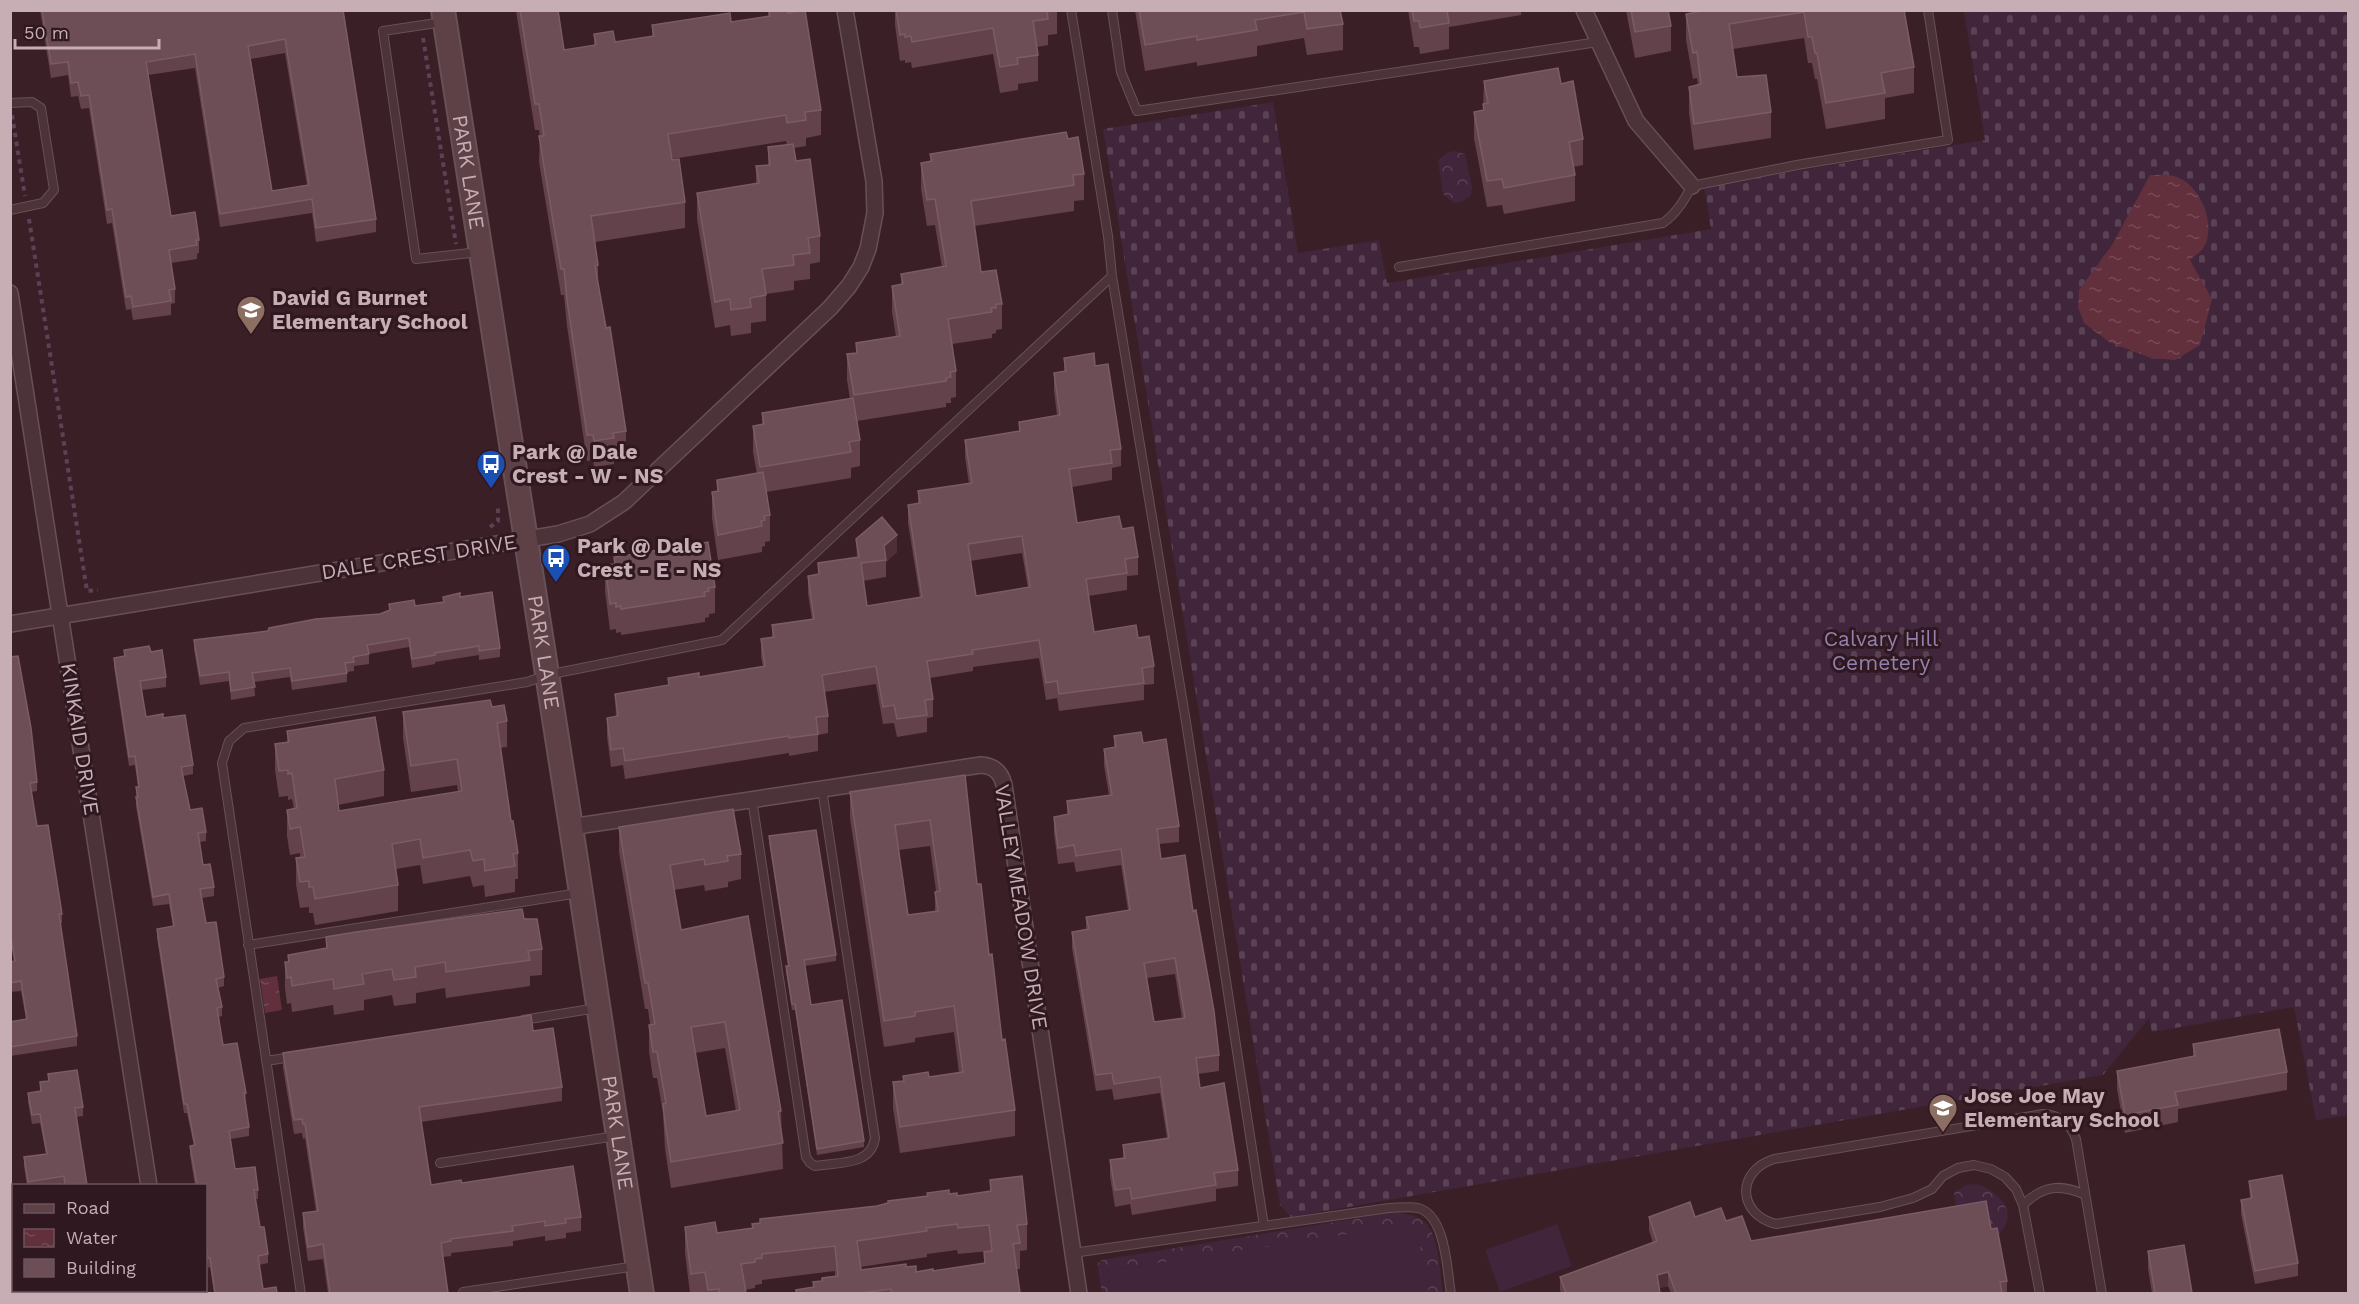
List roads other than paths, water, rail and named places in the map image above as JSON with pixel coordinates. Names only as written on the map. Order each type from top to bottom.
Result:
[{"type":"street","name":"DALE CREST DRIVE","points":[[10,624],[558,534],[590,524],[624,502],[830,308],[855,277],[871,239],[875,196],[845,10]]},
{"type":"street","points":[[1584,10],[1636,121],[1692,186]]},
{"type":"street","name":"PARK LANE","points":[[444,16],[572,827],[642,1293]]},
{"type":"street","name":"KINKAID DRIVE","points":[[10,293],[149,1184]]},
{"type":"street","name":"VALLEY MEADOW DRIVE","points":[[572,827],[981,765],[994,768],[1002,778],[1079,1293]]},
{"type":"lane","points":[[1071,10],[1108,236],[1112,276],[1186,722],[1264,1226]]},
{"type":"lane","points":[[1112,10],[1121,72],[1137,111],[1598,42]]},
{"type":"lane","points":[[1399,267],[1663,223],[1680,207],[1692,186],[1797,165],[1948,140],[1928,10]]},
{"type":"lane","points":[[444,16],[383,31],[416,259],[480,252]]},
{"type":"lane","points":[[10,105],[32,102],[41,108],[54,190],[44,203],[10,210]]},
{"type":"lane","points":[[301,1293],[222,763],[229,741],[244,728],[527,682],[547,675],[722,640],[1112,276]]},
{"type":"lane","points":[[752,800],[806,1157],[815,1166],[865,1158],[874,1149],[875,1138],[822,789]]},
{"type":"lane","points":[[248,945],[581,893]]},
{"type":"lane","points":[[519,1020],[598,1008]]},
{"type":"lane","points":[[266,1061],[301,1055]]},
{"type":"lane","points":[[2040,1293],[2023,1205],[2016,1189],[2005,1177],[1991,1169],[1974,1166],[1958,1168],[1943,1176],[1932,1189],[1913,1198],[1880,1207],[1776,1224],[1757,1216],[1750,1207],[1746,1187],[1755,1168],[1774,1159],[2043,1114],[2061,1118],[2073,1131],[2102,1293]]},
{"type":"lane","points":[[440,1163],[618,1136]]},
{"type":"lane","points":[[2023,1205],[2033,1195],[2045,1189],[2066,1188],[2085,1195]]},
{"type":"lane","points":[[1073,1253],[1389,1208],[1418,1208],[1431,1215],[1441,1232],[1451,1293]]},
{"type":"lane","points":[[464,1292],[637,1266]]},
{"type":"water","points":[[2150,175],[2171,175],[2183,180],[2198,195],[2207,216],[2208,238],[2204,247],[2190,260],[2212,299],[2200,345],[2175,360],[2151,358],[2109,342],[2084,323],[2078,307],[2079,290],[2112,245]]},
{"type":"water","points":[[277,976],[282,1010],[265,1013],[260,979]]},
{"type":"place","name":"David G Burnet Elementary School","points":[[251,336]]},
{"type":"place","name":"Park @ Dale Crest - W - NS","points":[[491,490]]},
{"type":"place","name":"Park @ Dale Crest - E - NS","points":[[556,584]]},
{"type":"place","name":"Jose Joe May Elementary School","points":[[1943,1134]]},
{"type":"park label","name":"Calvary Hill Cemetery","points":[[1881,651]]}]
